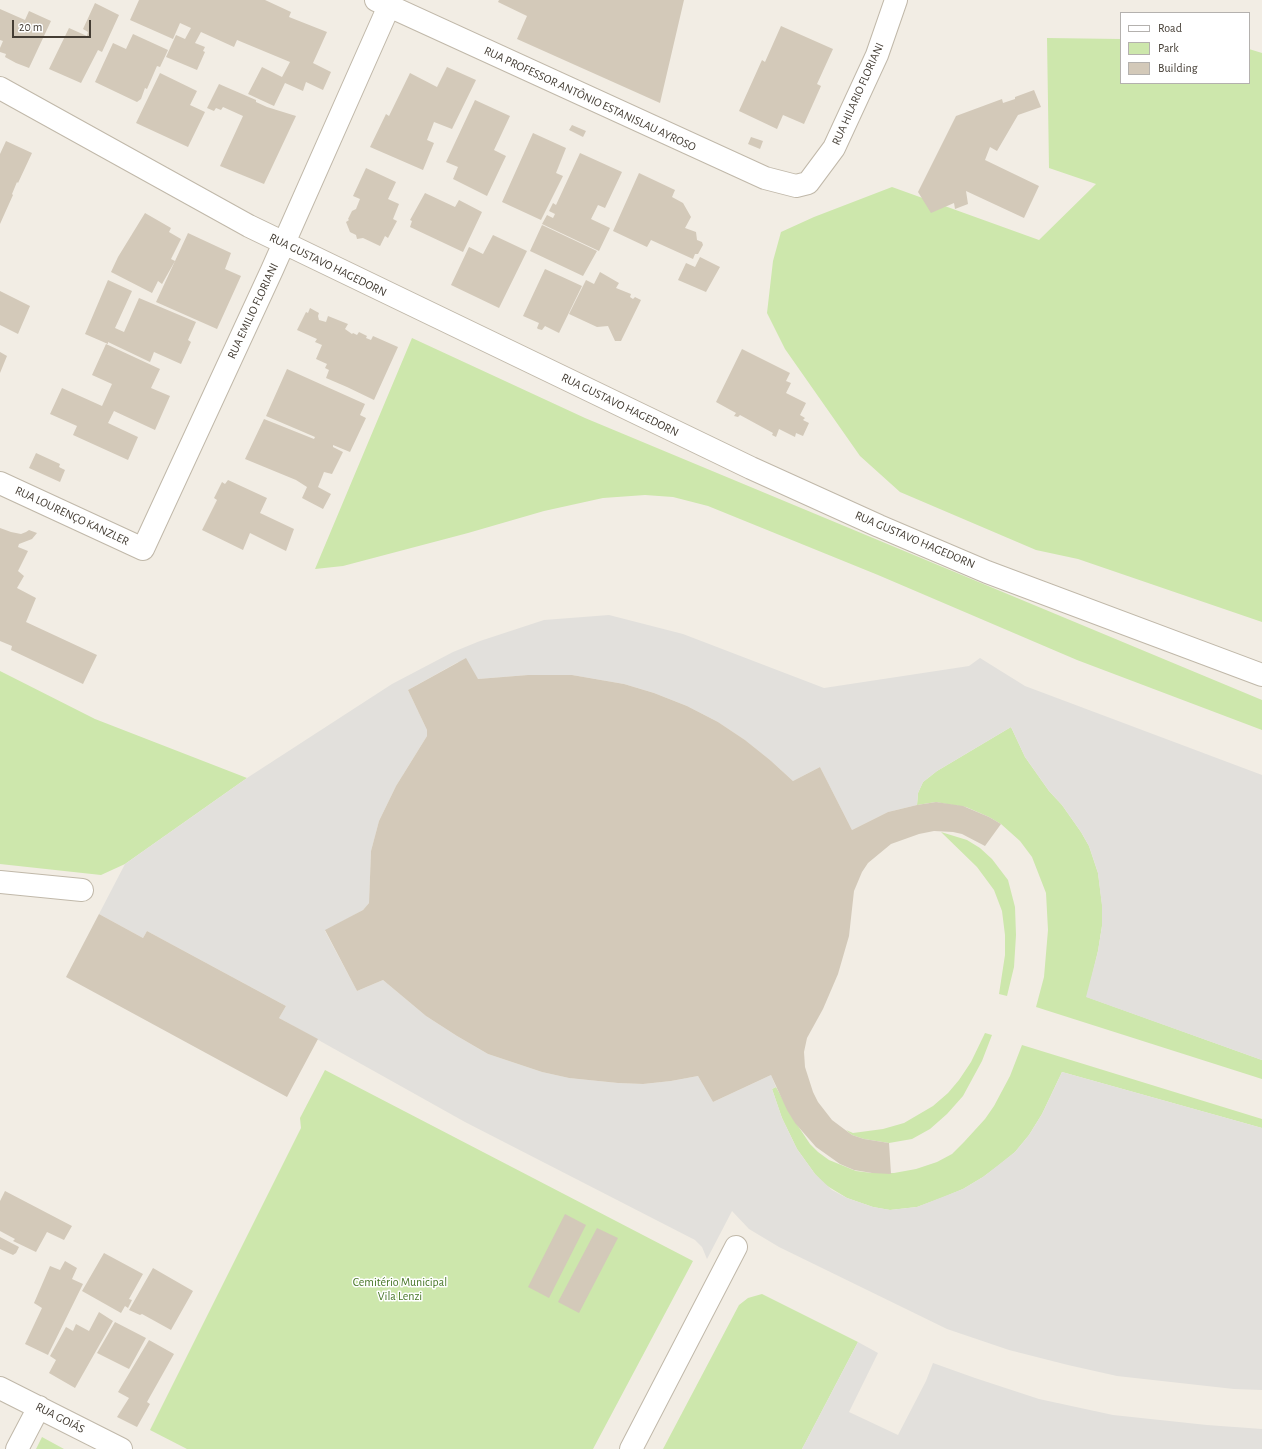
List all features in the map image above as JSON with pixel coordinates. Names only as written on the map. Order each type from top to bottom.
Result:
[{"type":"street","name":"RUA HILARIO FLORIANI","points":[[808,183],[834,148],[857,102],[877,56],[896,0]]},
{"type":"street","name":"RUA PROFESSOR ANTÔNIO ESTANISLAU AYROSO","points":[[382,3],[765,178],[796,186],[808,183]]},
{"type":"street","name":"RUA EMILIO FLORIANI","points":[[143,549],[284,243],[382,3]]},
{"type":"street","name":"RUA GUSTAVO HAGEDORN","points":[[0,88],[249,226],[751,468],[879,526],[987,572],[1262,675]]},
{"type":"street","name":"RUA LOURENÇO KANZLER","points":[[0,482],[143,549]]},
{"type":"street","points":[[0,882],[82,890]]},
{"type":"street","points":[[632,1449],[736,1247]]},
{"type":"street","name":"RUA GOIÁS","points":[[0,1388],[120,1449]]},
{"type":"street","points":[[17,1449],[39,1408]]},
{"type":"green space","points":[[1047,38],[1120,39],[1120,84],[1250,84],[1250,49],[1262,53],[1262,622],[1078,559],[1036,550],[900,492],[860,456],[785,349],[767,313],[773,261],[781,232],[814,217],[892,187],[1039,240],[1096,184],[1049,168]]},
{"type":"green space","points":[[412,338],[585,418],[1262,700],[1262,730],[1077,660],[878,575],[708,506],[673,497],[645,495],[603,498],[544,511],[343,566],[315,569]]},
{"type":"green space","points":[[0,671],[95,719],[247,778],[125,864],[101,875],[0,864]]},
{"type":"green space","points":[[1011,727],[1025,757],[1081,832],[1089,846],[1098,873],[1102,905],[1102,926],[1098,951],[1087,997],[1262,1060],[1262,1079],[1036,1007],[1044,977],[1048,930],[1046,893],[1032,857],[1020,841],[1001,824],[989,817],[966,807],[936,802],[917,805],[918,793],[923,782],[937,771]]},
{"type":"green space","points":[[941,832],[967,840],[980,848],[992,859],[1008,880],[1015,907],[1016,935],[1014,967],[1007,996],[999,994],[1005,955],[1005,935],[1002,911],[994,890],[977,867]]},
{"type":"green space","points":[[985,1033],[992,1035],[982,1061],[963,1096],[947,1114],[930,1129],[912,1139],[889,1143],[864,1139],[852,1135],[846,1130],[853,1133],[883,1129],[904,1123],[933,1106],[948,1093],[959,1080],[971,1062]]},
{"type":"green space","points":[[1022,1045],[1262,1119],[1262,1128],[1062,1072],[1042,1114],[1029,1135],[1015,1152],[998,1166],[963,1189],[944,1197],[917,1207],[890,1210],[873,1207],[847,1198],[824,1184],[797,1149],[782,1118],[772,1089],[776,1087],[794,1120],[810,1144],[829,1160],[856,1171],[894,1173],[916,1169],[937,1162],[952,1154],[964,1142],[985,1119],[994,1106],[1010,1076]]},
{"type":"green space","name":"Cemitério Municipal Vila Lenzi","points":[[325,1070],[693,1261],[593,1449],[187,1449],[150,1430],[301,1128],[300,1118]]},
{"type":"green space","points":[[762,1294],[858,1342],[802,1449],[663,1449],[739,1305],[748,1298]]},
{"type":"green space","points":[[42,1437],[64,1449],[36,1449]]},
{"type":"shaded area","points":[[609,615],[683,634],[824,688],[969,666],[980,658],[1025,686],[1262,775],[1262,1060],[1086,997],[1098,951],[1102,926],[1102,905],[1098,873],[1089,846],[1081,832],[1025,757],[1011,727],[937,771],[923,782],[918,793],[917,805],[888,812],[852,830],[820,767],[793,781],[745,740],[718,722],[687,706],[654,693],[624,684],[572,675],[528,675],[478,679],[458,662],[408,690],[427,730],[427,736],[396,786],[379,821],[371,851],[369,903],[363,910],[325,931],[357,991],[383,980],[426,1016],[488,1054],[542,1072],[569,1078],[643,1084],[698,1076],[713,1102],[771,1075],[776,1087],[772,1089],[782,1118],[797,1149],[815,1174],[832,1190],[847,1198],[873,1207],[890,1210],[917,1207],[963,1189],[983,1177],[1015,1152],[1029,1135],[1042,1114],[1062,1072],[1262,1128],[1262,1390],[1234,1389],[1117,1376],[1009,1350],[947,1329],[779,1247],[749,1229],[732,1211],[707,1259],[702,1247],[695,1240],[465,1122],[279,1018],[286,1006],[147,931],[143,938],[99,914],[125,864],[247,778],[392,684],[453,652],[480,641],[544,620]]},
{"type":"shaded area","points":[[858,1342],[878,1353],[849,1412],[898,1435],[926,1381],[933,1363],[1039,1399],[1113,1415],[1262,1429],[1262,1449],[802,1449]]},
{"type":"building","points":[[139,0],[265,0],[291,12],[289,17],[327,32],[313,63],[331,72],[323,90],[306,82],[303,91],[285,83],[274,106],[248,94],[262,67],[282,77],[290,62],[237,40],[234,47],[201,32],[195,43],[205,47],[203,51],[205,52],[197,70],[166,57],[176,35],[185,39],[191,28],[180,23],[173,39],[130,20]]},
{"type":"building","points":[[499,0],[684,0],[660,103],[517,39],[527,16],[498,2]]},
{"type":"building","points":[[95,3],[119,15],[102,52],[98,50],[81,83],[49,69],[69,28],[87,36],[88,32],[83,29]]},
{"type":"building","points":[[0,9],[25,20],[29,11],[51,21],[29,68],[5,57],[6,54],[0,52],[3,41],[0,40]]},
{"type":"building","points":[[781,26],[833,49],[817,84],[821,86],[804,124],[783,115],[777,129],[739,111],[762,60],[765,62]]},
{"type":"building","points":[[133,34],[168,50],[160,67],[157,66],[147,89],[145,88],[141,99],[137,102],[95,82],[113,43],[126,49]]},
{"type":"building","points":[[447,67],[476,80],[452,129],[434,122],[427,140],[434,143],[423,170],[370,147],[386,114],[389,116],[410,73],[437,87]]},
{"type":"building","points":[[160,73],[197,91],[190,105],[205,112],[188,147],[136,123]]},
{"type":"building","points":[[219,84],[256,100],[256,102],[267,107],[296,116],[264,184],[220,166],[243,116],[223,107],[221,110],[216,108],[214,111],[207,108]]},
{"type":"building","points":[[1034,90],[1041,107],[1018,115],[997,151],[990,147],[985,160],[1039,186],[1024,218],[966,191],[968,204],[955,209],[954,203],[931,213],[918,192],[956,116],[1002,99],[1003,103],[1015,99],[1015,97]]},
{"type":"building","points":[[475,100],[510,116],[494,150],[506,156],[487,196],[453,179],[458,167],[446,162]]},
{"type":"building","points":[[572,125],[586,131],[583,137],[569,130]]},
{"type":"building","points":[[533,133],[566,148],[556,173],[563,176],[541,220],[502,202]]},
{"type":"building","points":[[751,137],[763,141],[760,149],[748,144]]},
{"type":"building","points":[[6,141],[32,153],[18,183],[17,182],[0,224],[0,154]]},
{"type":"building","points":[[580,153],[622,172],[605,208],[598,205],[591,219],[610,228],[599,251],[542,224],[547,215],[553,218],[555,214],[549,211],[553,203],[556,205]]},
{"type":"building","points":[[366,168],[396,182],[388,199],[399,204],[393,219],[397,221],[388,238],[385,236],[380,246],[363,238],[357,239],[356,235],[350,232],[346,222],[349,220],[348,219],[352,211],[356,209],[360,199],[353,196]]},
{"type":"building","points":[[639,173],[675,190],[672,197],[683,203],[691,217],[685,228],[696,232],[697,240],[702,242],[703,245],[698,254],[695,254],[693,259],[651,240],[647,247],[613,231]]},
{"type":"building","points":[[425,193],[455,207],[459,200],[482,212],[463,252],[410,227],[412,221],[410,220]]},
{"type":"building","points":[[145,213],[171,228],[169,232],[181,239],[171,259],[175,261],[162,284],[158,281],[152,293],[111,272],[118,257]]},
{"type":"building","points":[[542,225],[597,251],[583,276],[530,251]]},
{"type":"building","points":[[188,233],[231,253],[225,269],[241,276],[217,329],[156,302]]},
{"type":"building","points":[[493,235],[527,251],[499,308],[451,285],[469,247],[483,254]]},
{"type":"building","points":[[700,257],[720,267],[706,292],[678,280],[686,263],[695,267]]},
{"type":"building","points":[[545,269],[582,286],[559,333],[545,326],[542,330],[538,329],[539,323],[523,316]]},
{"type":"building","points":[[600,272],[619,283],[616,288],[631,294],[630,297],[633,299],[635,297],[641,300],[621,341],[615,341],[608,326],[597,327],[569,314],[586,280],[594,284]]},
{"type":"building","points":[[108,280],[132,291],[115,328],[124,332],[139,298],[196,322],[188,340],[191,342],[181,364],[154,352],[150,362],[108,342],[108,344],[85,334]]},
{"type":"building","points":[[0,291],[30,306],[18,334],[0,325]]},
{"type":"building","points":[[310,308],[319,313],[319,320],[326,322],[328,316],[348,324],[345,329],[352,334],[357,335],[359,332],[371,340],[373,336],[398,347],[374,400],[326,378],[329,370],[325,368],[327,364],[316,359],[322,345],[315,342],[317,339],[297,330],[306,312],[308,313]]},
{"type":"building","points":[[106,344],[160,369],[151,388],[170,396],[155,430],[114,411],[108,423],[138,437],[128,460],[73,435],[77,426],[50,414],[62,388],[102,406],[112,384],[92,375]]},
{"type":"building","points":[[742,349],[790,373],[786,381],[791,383],[786,393],[806,403],[800,415],[805,418],[803,420],[809,423],[803,436],[796,433],[795,437],[779,429],[776,437],[772,435],[773,433],[740,415],[738,417],[734,416],[736,413],[716,402]]},
{"type":"building","points":[[0,352],[7,356],[0,373]]},
{"type":"building","points":[[287,369],[365,404],[360,415],[366,418],[350,452],[333,445],[333,447],[343,452],[332,474],[324,472],[318,487],[331,494],[323,509],[302,498],[307,487],[296,480],[245,459],[264,419],[314,439],[315,437],[266,416]]},
{"type":"building","points":[[36,453],[60,464],[59,467],[65,470],[60,482],[29,468]]},
{"type":"building","points":[[228,480],[267,498],[260,513],[294,529],[286,551],[250,533],[243,550],[202,530],[217,500],[214,498],[222,482],[225,484]]},
{"type":"building","points":[[0,528],[21,534],[29,530],[37,533],[32,539],[19,544],[18,547],[28,551],[18,571],[24,576],[17,588],[36,598],[26,622],[97,655],[83,684],[11,650],[12,646],[0,641]]},
{"type":"building","points":[[466,658],[478,679],[528,675],[572,675],[624,684],[654,693],[687,706],[718,722],[745,740],[793,781],[820,767],[852,830],[888,812],[936,802],[963,806],[1001,824],[985,846],[962,834],[934,831],[919,834],[891,844],[868,863],[862,872],[854,891],[849,936],[838,974],[823,1009],[807,1038],[804,1052],[805,1067],[813,1092],[818,1102],[832,1120],[852,1135],[864,1139],[889,1143],[891,1174],[854,1170],[840,1164],[816,1147],[795,1123],[787,1110],[771,1075],[713,1102],[698,1076],[643,1084],[569,1078],[542,1072],[488,1054],[426,1016],[383,980],[357,991],[325,930],[363,910],[369,903],[371,851],[379,821],[396,786],[427,736],[427,730],[408,690]]},
{"type":"building","points":[[99,914],[143,938],[147,931],[286,1006],[279,1018],[318,1039],[287,1097],[66,977]]},
{"type":"building","points":[[5,1191],[72,1226],[64,1240],[47,1232],[36,1252],[13,1241],[15,1239],[0,1231],[0,1201]]},
{"type":"building","points":[[565,1214],[586,1225],[549,1298],[528,1287]]},
{"type":"building","points":[[597,1228],[618,1238],[579,1313],[558,1302]]},
{"type":"building","points":[[0,1237],[19,1247],[16,1253],[13,1255],[0,1249]]},
{"type":"building","points":[[104,1253],[143,1274],[129,1299],[132,1300],[128,1308],[125,1306],[121,1313],[82,1291]]},
{"type":"building","points":[[65,1261],[77,1268],[72,1279],[83,1284],[48,1355],[25,1344],[42,1308],[34,1303],[50,1266],[60,1270]]},
{"type":"building","points":[[153,1268],[193,1291],[171,1330],[142,1314],[140,1315],[129,1310]]},
{"type":"building","points":[[99,1312],[113,1321],[75,1388],[49,1373],[56,1360],[50,1356],[66,1327],[73,1331],[76,1324],[89,1331]]},
{"type":"building","points":[[115,1322],[146,1338],[129,1369],[97,1353]]},
{"type":"building","points":[[149,1340],[174,1354],[147,1402],[150,1404],[137,1427],[117,1417],[129,1398],[118,1392]]}]
